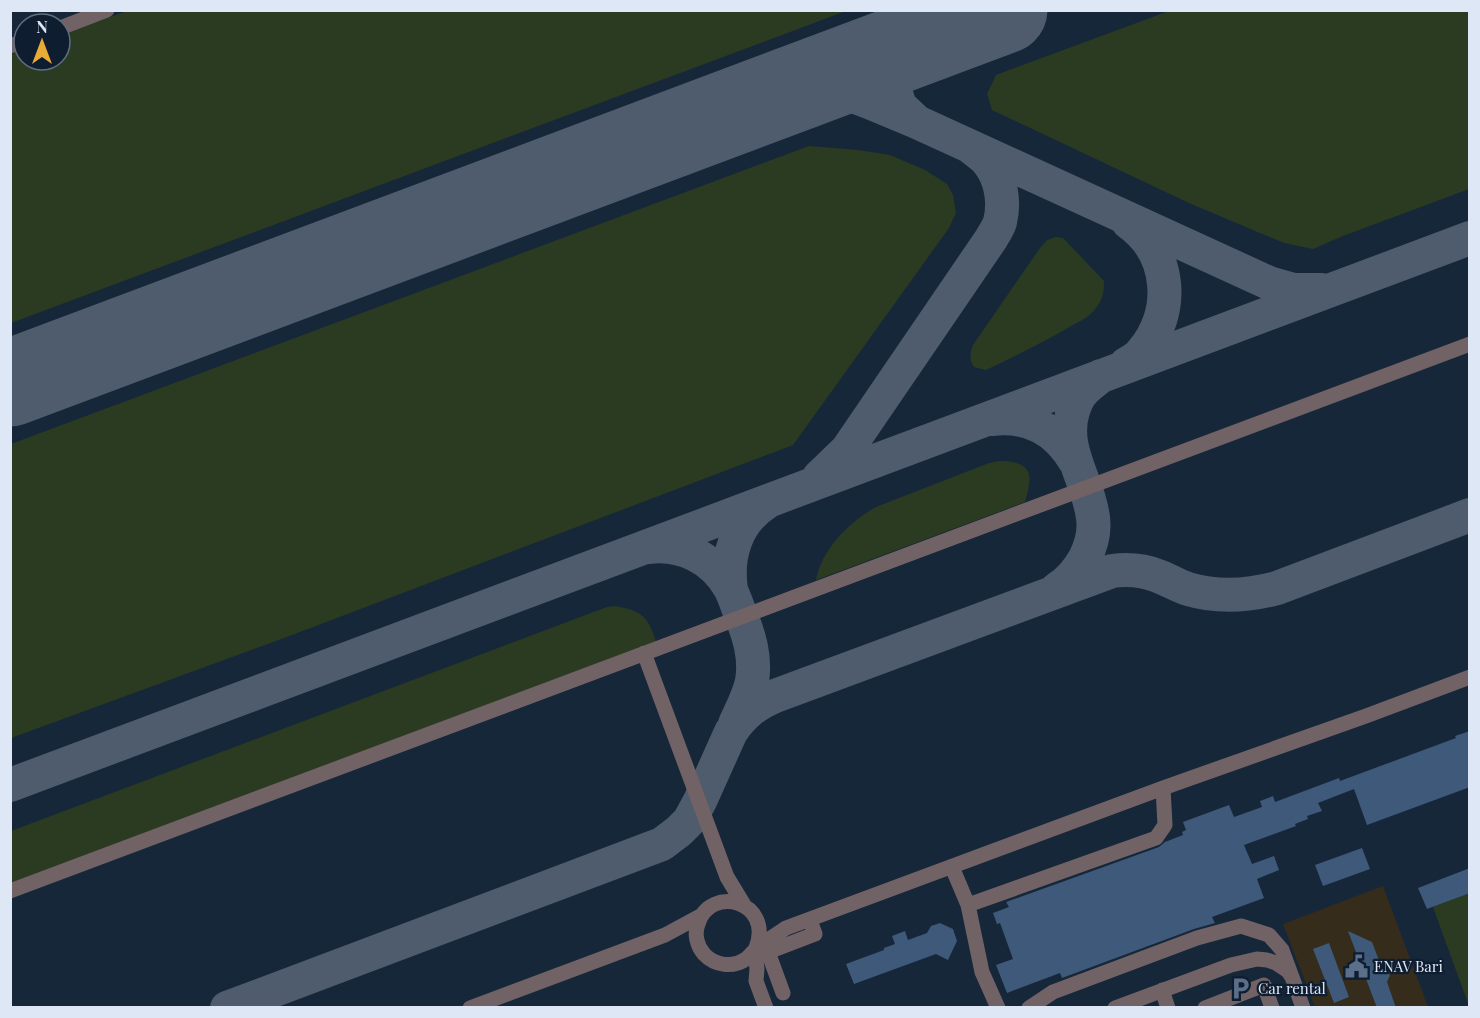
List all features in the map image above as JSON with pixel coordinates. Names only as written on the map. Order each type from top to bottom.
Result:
[{"type":"street","points":[[72,23],[107,10]]},
{"type":"street","points":[[10,891],[1470,344]]},
{"type":"street","points":[[644,653],[727,877],[744,905],[758,921],[760,930],[755,950],[756,981],[766,1008]]},
{"type":"street","points":[[727,877],[725,883],[728,895],[722,902],[707,909],[698,923],[696,932],[697,941],[706,956],[714,962],[732,964],[748,958],[755,950],[786,928],[1470,677]]},
{"type":"street","points":[[968,905],[1156,838],[1165,825],[1163,788]]},
{"type":"street","points":[[952,867],[968,905],[982,972],[998,1008]]},
{"type":"street","points":[[722,902],[737,902],[744,905]]},
{"type":"street","points":[[470,1008],[665,935],[702,915]]},
{"type":"street","points":[[783,993],[768,952],[815,934],[810,920]]},
{"type":"street","points":[[758,921],[786,928]]},
{"type":"street","points":[[1029,1008],[1053,992],[1197,938],[1241,926],[1269,935],[1282,950],[1303,1008]]},
{"type":"street","points":[[665,935],[697,941]]},
{"type":"street","points":[[1115,1008],[1140,1003],[1162,990],[1231,964],[1257,959],[1276,963],[1288,971],[1292,977]]},
{"type":"street","points":[[732,964],[756,981]]},
{"type":"street","points":[[1204,1008],[1264,986],[1272,1008]]},
{"type":"street","points":[[1162,990],[1168,1008]]},
{"type":"shaded area","name":"ENAV Bari","points":[[1383,886],[1428,1007],[1315,1007],[1283,924]]},
{"type":"green space","points":[[127,11],[846,11],[11,323],[11,54],[12,72],[72,72],[72,31]]},
{"type":"green space","points":[[1169,11],[1469,11],[1469,189],[1313,249],[1284,243],[1189,203],[992,110],[987,94],[996,75]]},
{"type":"green space","points":[[809,146],[890,155],[925,170],[947,184],[953,195],[956,213],[949,228],[793,445],[292,635],[11,738],[11,444]]},
{"type":"green space","points":[[1056,237],[1063,238],[1104,281],[1103,295],[1098,305],[1090,315],[1082,320],[986,370],[974,367],[971,361],[973,345],[1040,248],[1047,240]]},
{"type":"green space","points":[[1000,461],[1019,464],[1028,471],[1029,484],[1025,502],[816,580],[824,558],[831,547],[856,520],[866,513],[989,463]]},
{"type":"green space","points":[[615,606],[632,610],[643,616],[656,642],[11,883],[11,831],[607,607]]},
{"type":"green space","points":[[1469,893],[1469,1006],[1433,907]]},
{"type":"building","points":[[1470,731],[1470,787],[1367,825],[1354,789],[1318,803],[1322,811],[1307,816],[1308,819],[1295,824],[1296,826],[1244,845],[1252,864],[1274,856],[1279,870],[1257,879],[1264,898],[1212,917],[1215,923],[1062,978],[1060,973],[1007,993],[996,965],[1013,959],[1000,923],[997,924],[993,913],[1009,907],[1006,902],[1159,847],[1183,835],[1182,832],[1186,830],[1183,822],[1229,805],[1234,817],[1262,807],[1260,801],[1273,796],[1275,802],[1339,778],[1340,781]]},
{"type":"building","points":[[1362,848],[1370,869],[1323,886],[1315,865]]},
{"type":"building","points":[[1470,868],[1470,893],[1427,909],[1418,888]]},
{"type":"building","points":[[940,923],[953,929],[957,941],[948,960],[936,954],[854,984],[846,964],[895,944],[892,936],[905,931],[908,940],[927,933],[931,926]]},
{"type":"building","points":[[1348,931],[1372,942],[1383,971],[1390,975],[1387,982],[1396,1008],[1377,1008]]},
{"type":"building","points":[[1329,943],[1349,997],[1334,1003],[1313,949]]},
{"type":"taxiway","points":[[917,122],[900,106],[894,87],[898,69],[909,53],[929,38]]},
{"type":"taxiway","points":[[775,96],[802,91],[848,94],[917,122],[1269,283],[1294,290],[1321,290]]},
{"type":"taxiway","points":[[819,477],[847,450],[991,239],[1000,222],[1002,206],[999,183],[988,162],[973,149]]},
{"type":"taxiway","points":[[1126,364],[1139,355],[1152,337],[1160,320],[1164,303],[1161,267],[1154,250],[1143,235],[1128,222]]},
{"type":"taxiway","points":[[10,785],[1470,238]]},
{"type":"taxiway","points":[[1057,589],[1079,567],[1092,539],[1093,523],[1090,504],[1073,452],[1070,425],[1076,402],[1101,376]]},
{"type":"taxiway","points":[[992,419],[1018,419],[1040,426],[1059,440],[1075,461]]},
{"type":"taxiway","points":[[731,590],[730,565],[735,541],[747,520],[766,503]]},
{"type":"taxiway","points":[[227,1008],[662,844],[689,821],[731,732],[740,720],[750,710],[775,696],[1112,571],[1147,572],[1188,589],[1210,594],[1255,593],[1277,588],[1470,515]]},
{"type":"taxiway","points":[[648,547],[673,548],[695,555],[715,568],[730,588],[749,638],[753,663],[751,687],[735,724]]},
{"type":"runway","points":[[10,383],[1004,10]]},
{"type":"place","name":"ENAV Bari","points":[[1356,966]]},
{"type":"place","name":"Car rental","points":[[1240,988]]}]
